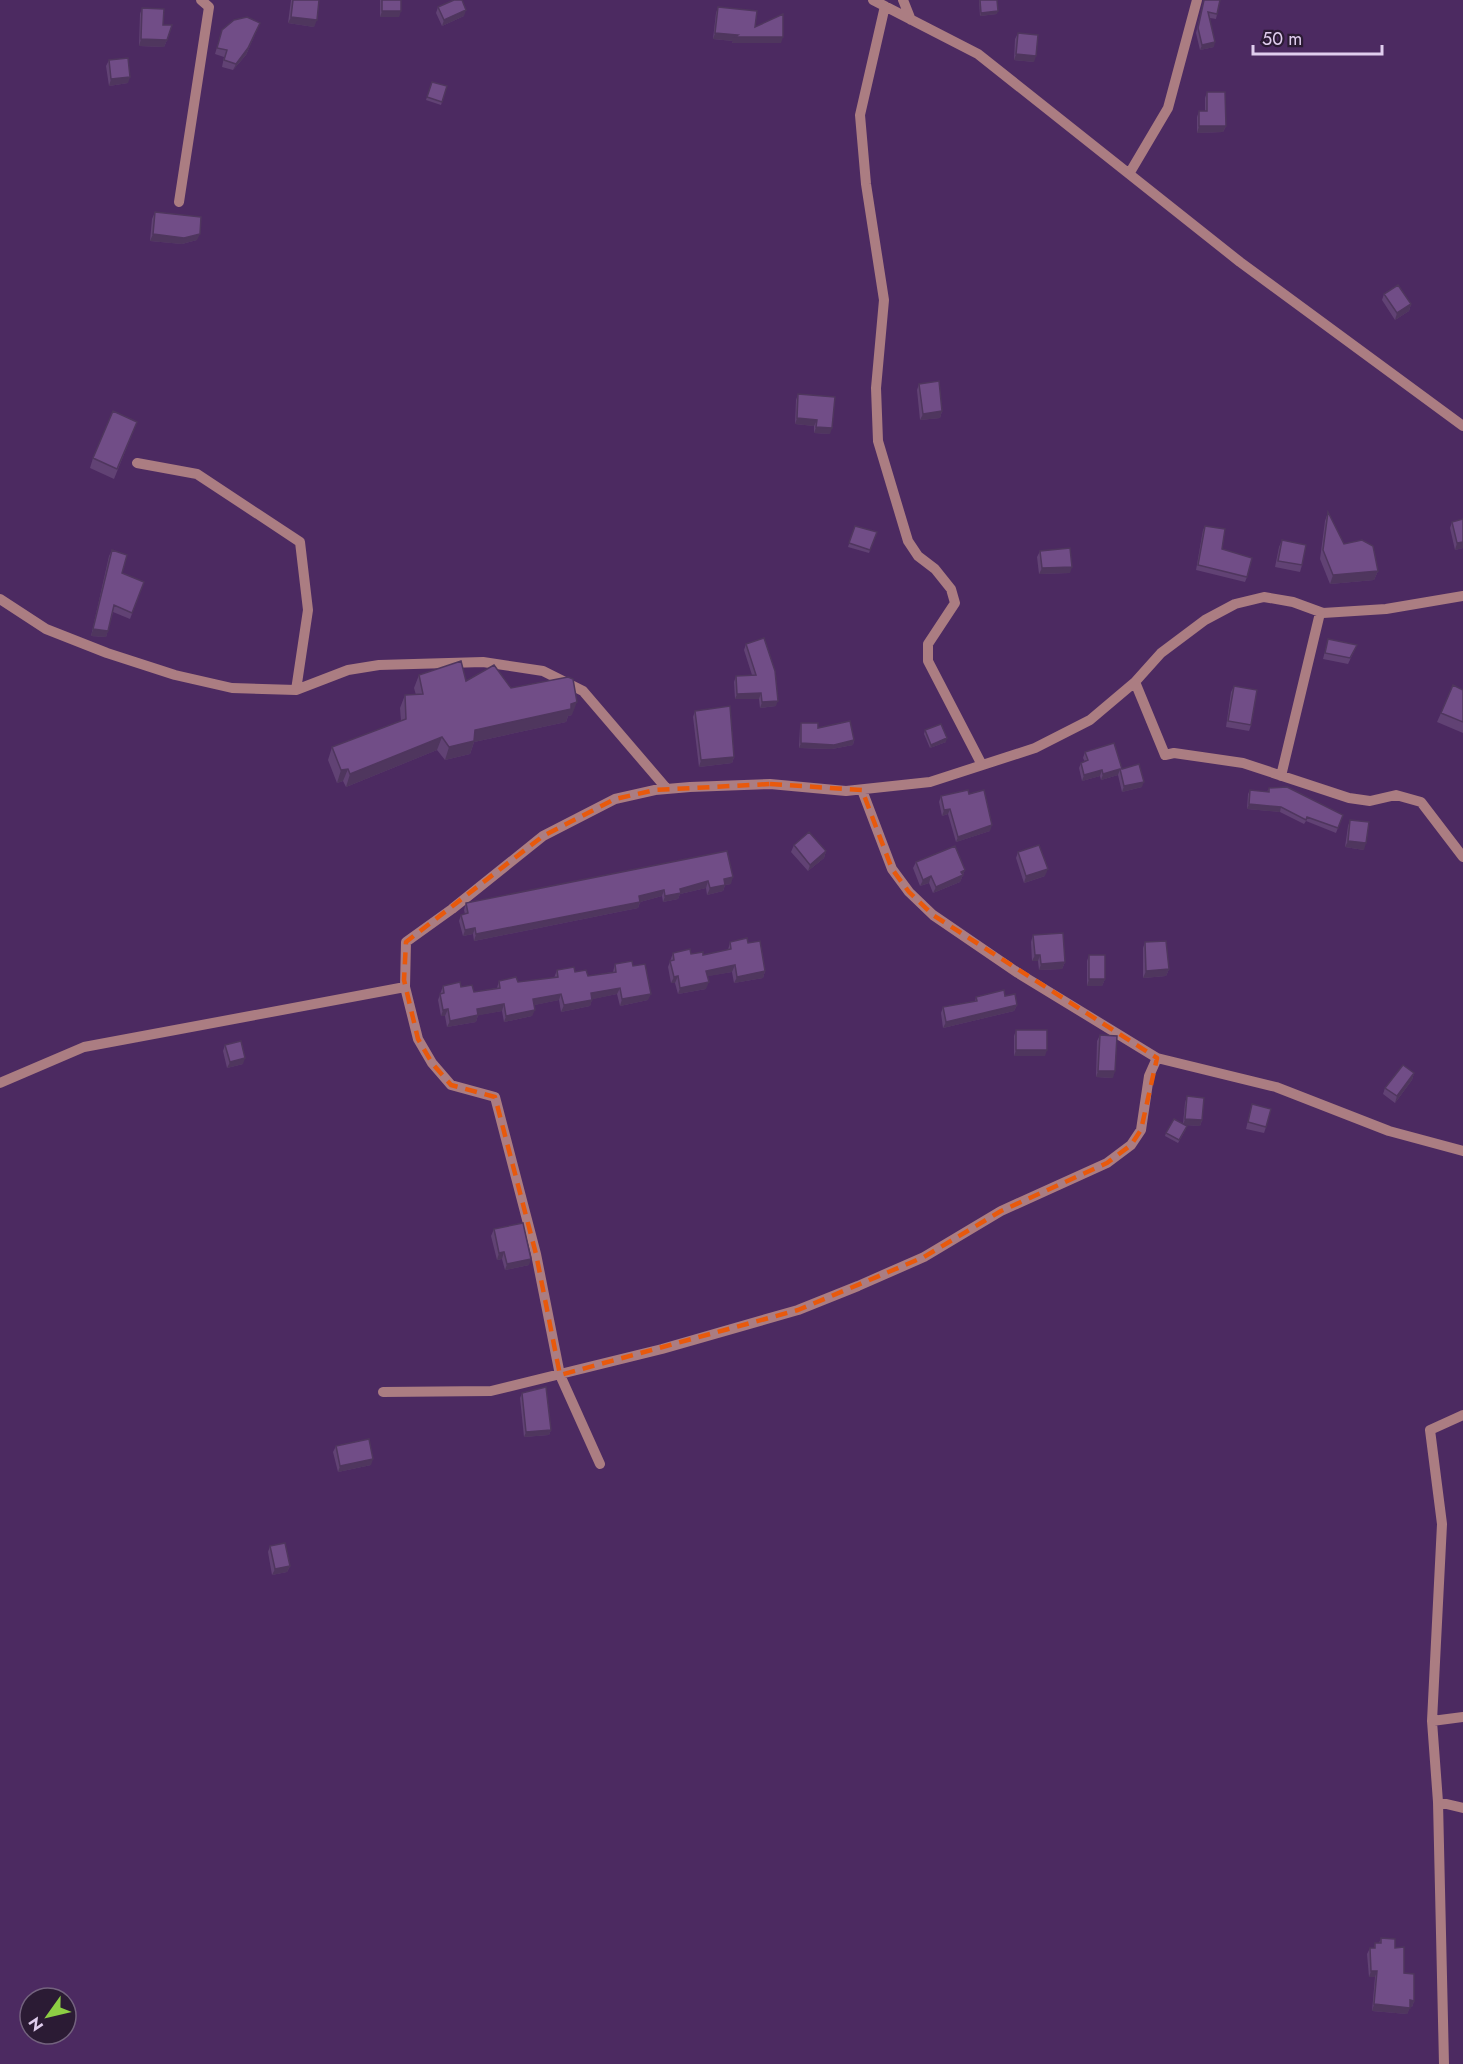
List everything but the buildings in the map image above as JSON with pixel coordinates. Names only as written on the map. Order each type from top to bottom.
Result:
[{"type":"street","points":[[179,202],[209,7],[201,0]]},
{"type":"street","points":[[873,0],[978,54],[1240,262],[1463,426]]},
{"type":"street","points":[[903,0],[911,20]]},
{"type":"street","points":[[1129,174],[1168,108],[1197,0]]},
{"type":"street","points":[[885,6],[860,115],[866,184],[884,300],[876,388],[878,441],[908,541],[918,556],[934,569],[951,589],[954,603],[928,644],[928,661],[982,765]]},
{"type":"street","points":[[137,463],[197,474],[300,542],[308,609],[296,690]]},
{"type":"street","points":[[600,1464],[560,1376],[536,1254],[495,1097],[452,1085],[432,1064],[418,1039],[405,987],[406,942],[452,909],[543,836],[615,798],[668,789],[770,784],[846,791],[930,782],[1035,748],[1090,720],[1135,682],[1161,653],[1205,620],[1235,604],[1264,597],[1293,602],[1320,612],[1386,609],[1463,597]]},
{"type":"street","points":[[0,599],[46,629],[175,675],[232,688],[296,690],[348,670],[379,665],[483,662],[543,671],[583,691],[668,789]]},
{"type":"street","points":[[1281,776],[1320,612]]},
{"type":"street","points":[[1135,682],[1165,755],[1174,753],[1243,763],[1349,798],[1370,801],[1396,795],[1421,802],[1463,857]]},
{"type":"street","points":[[862,790],[892,869],[909,892],[933,915],[1018,973],[1157,1058],[1276,1087],[1389,1131],[1463,1151]]},
{"type":"street","points":[[0,1083],[84,1047],[405,987]]},
{"type":"street","points":[[383,1392],[491,1391],[560,1376],[798,1310],[924,1257],[1001,1211],[1107,1163],[1131,1145],[1142,1130],[1149,1076],[1157,1058]]},
{"type":"street","points":[[1444,2064],[1438,1802],[1432,1721],[1442,1524],[1430,1430],[1463,1415]]},
{"type":"street","points":[[1432,1721],[1463,1717]]},
{"type":"street","points":[[1438,1802],[1463,1808]]},
{"type":"highlighted area","points":[[770,784],[862,790],[892,869],[909,892],[933,915],[1157,1058],[1141,1130],[1131,1145],[1107,1163],[1001,1211],[924,1257],[798,1310],[560,1375],[536,1254],[495,1097],[451,1085],[432,1063],[418,1039],[404,980],[406,942],[543,836],[615,799],[655,790]]}]
